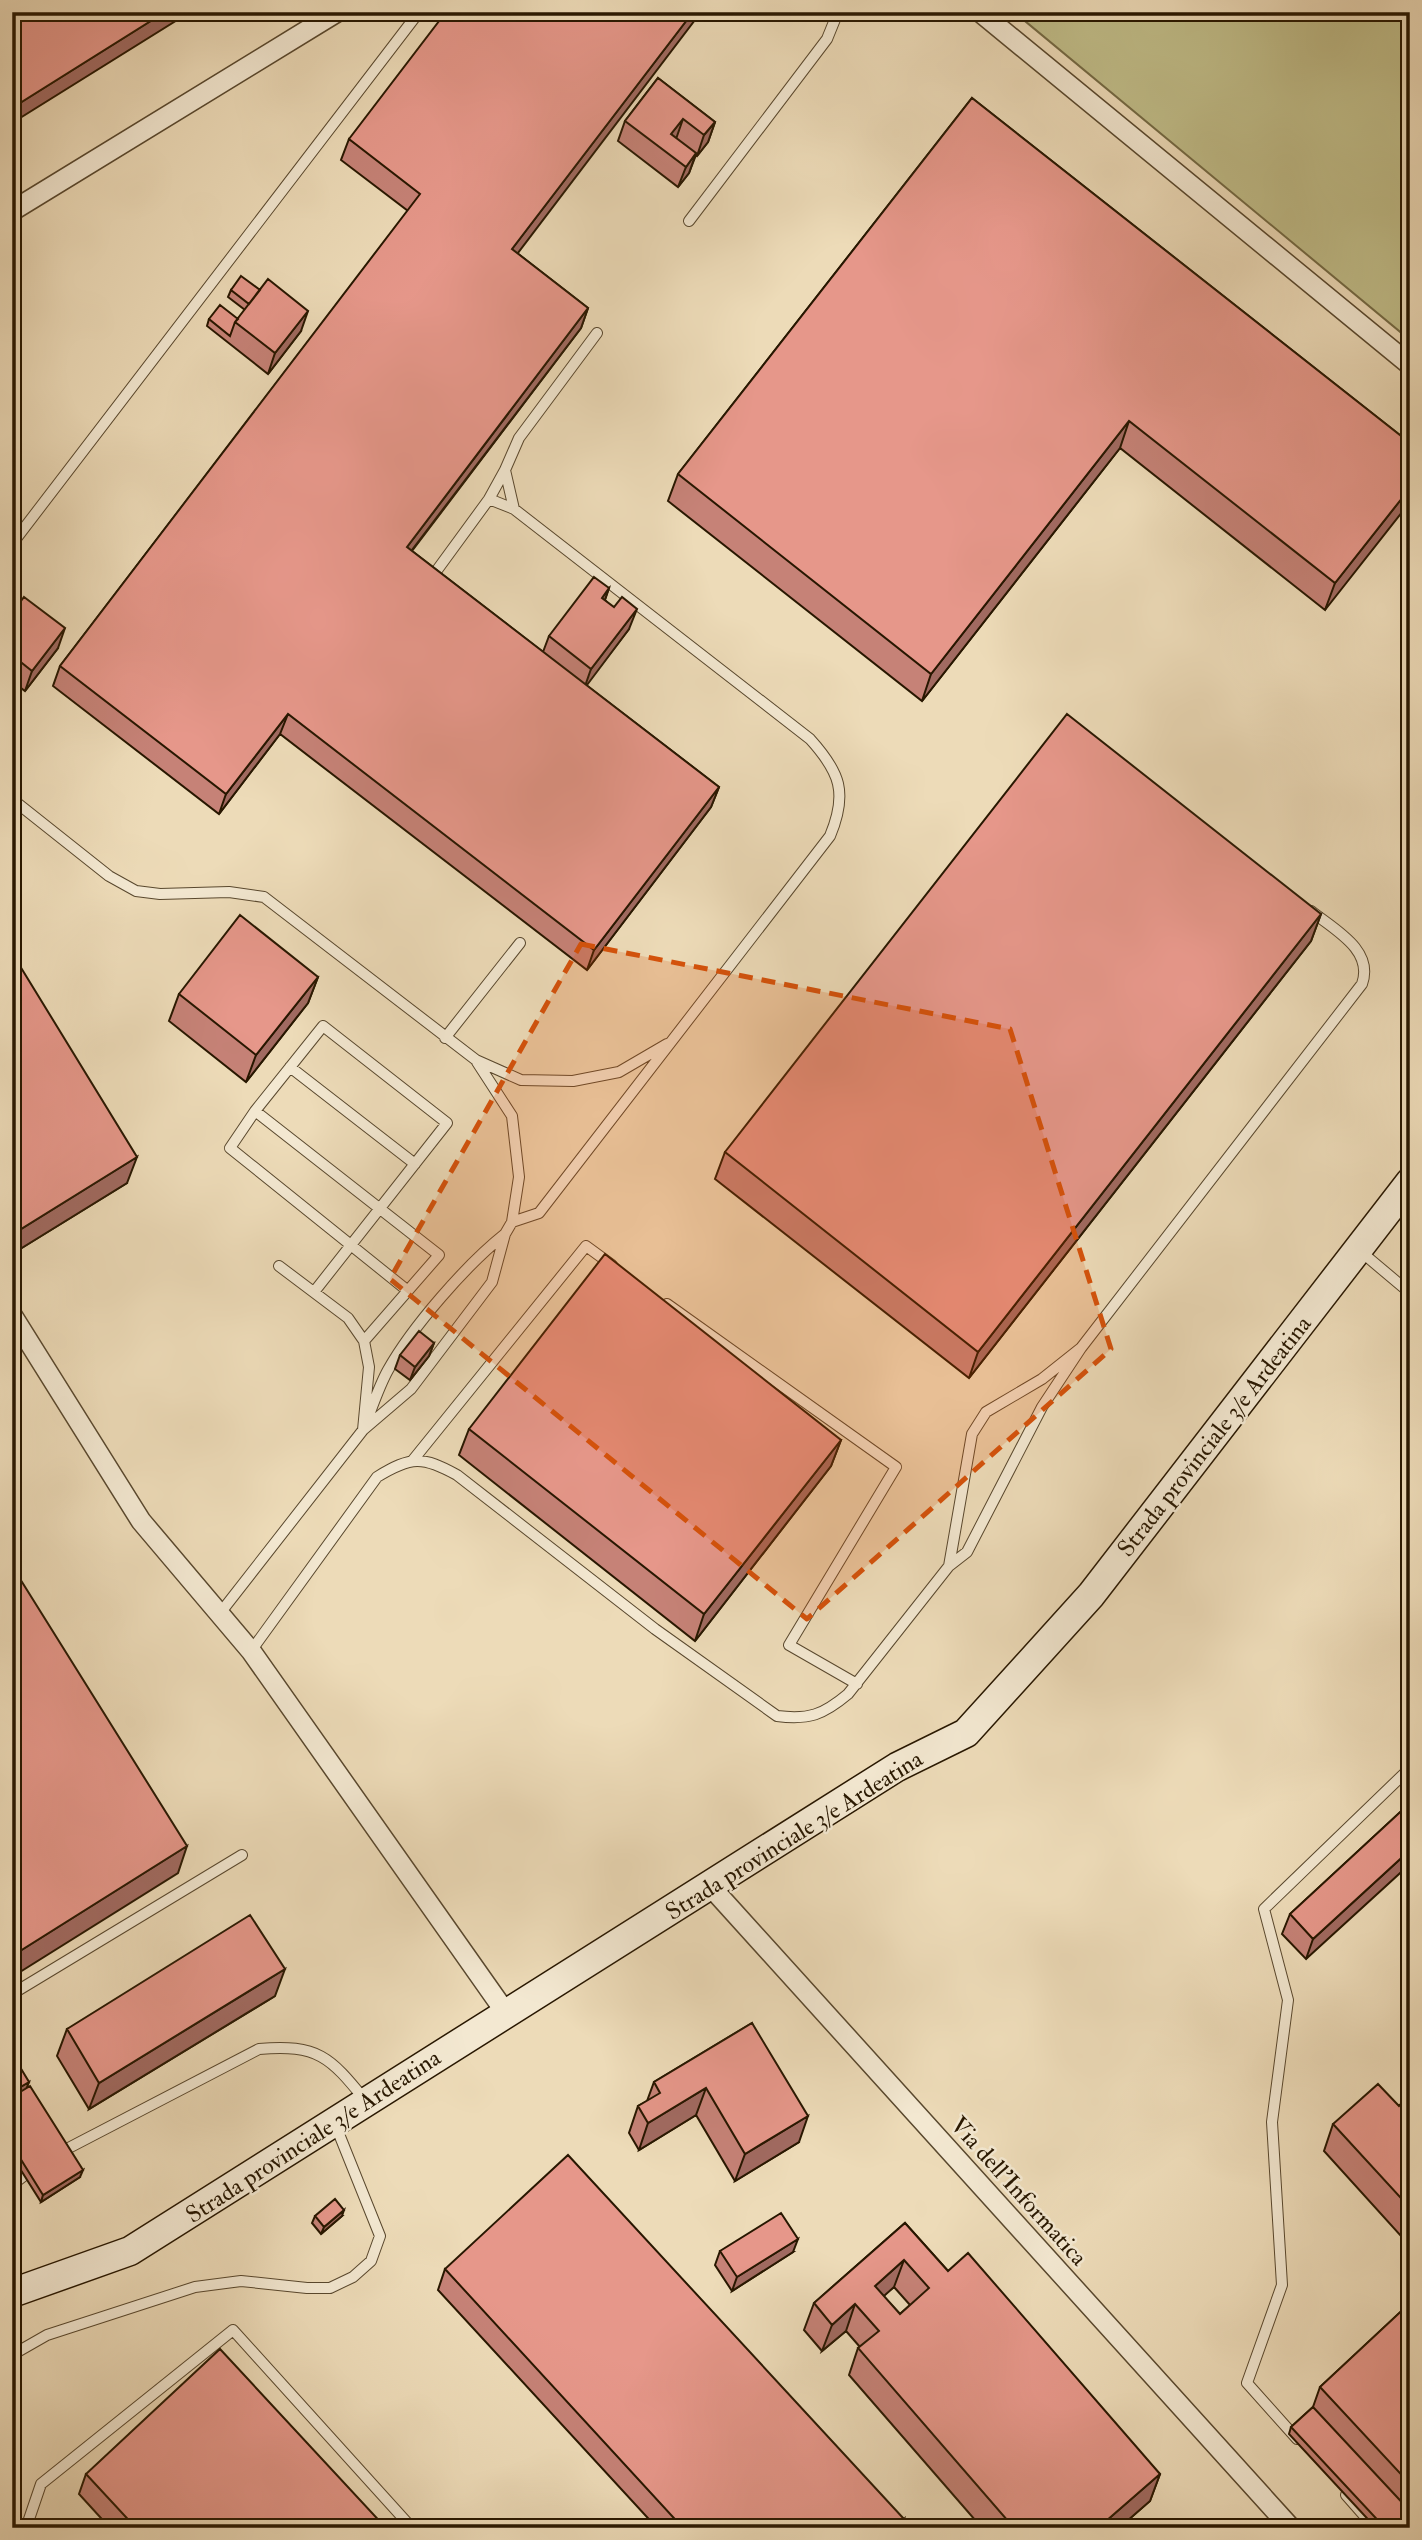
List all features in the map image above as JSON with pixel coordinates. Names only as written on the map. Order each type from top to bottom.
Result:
[{"type":"main road","name":"Strada provinciale 3/e Ardeatina","points":[[12,2293],[130,2251],[334,2120],[711,1887],[897,1767],[966,1733],[1091,1595],[1410,1182]]},
{"type":"street","points":[[12,211],[337,12]]},
{"type":"street","points":[[980,12],[1410,365]]},
{"type":"street","points":[[12,1315],[141,1521],[180,1569],[221,1612],[251,1651],[506,2013]]},
{"type":"street","name":"Via dell'Informatica","points":[[711,1887],[1291,2528]]},
{"type":"lane","points":[[12,544],[419,12]]},
{"type":"lane","points":[[689,221],[827,39],[838,12]]},
{"type":"lane","points":[[432,577],[489,499],[519,438],[597,333]]},
{"type":"lane","points":[[505,470],[514,509]]},
{"type":"lane","points":[[489,499],[514,509],[810,738],[832,762],[840,787],[839,813],[830,835],[539,1213],[512,1222]]},
{"type":"lane","points":[[12,799],[109,876],[136,891],[160,894],[229,892],[264,897],[445,1038],[476,1060],[521,1080],[573,1081],[619,1072],[673,1040]]},
{"type":"lane","points":[[251,1651],[377,1477],[397,1465],[413,1460],[431,1461],[457,1475],[655,1629],[778,1716],[802,1719],[830,1709],[856,1684],[949,1566],[967,1552],[1042,1407],[1081,1348],[1362,985],[1367,971],[1364,958],[1348,940],[1306,907]]},
{"type":"lane","points":[[445,1038],[520,943]]},
{"type":"lane","points":[[314,1292],[351,1245],[380,1209],[447,1123],[323,1026],[255,1111],[230,1147],[351,1245],[408,1291]]},
{"type":"lane","points":[[221,1612],[363,1430],[411,1389],[492,1282],[505,1234],[512,1222],[519,1177],[512,1116],[476,1060]]},
{"type":"lane","points":[[290,1067],[415,1164]]},
{"type":"lane","points":[[255,1111],[439,1255],[364,1341]]},
{"type":"lane","points":[[363,1430],[395,1360],[424,1320],[484,1250],[505,1234]]},
{"type":"lane","points":[[413,1460],[586,1246],[618,1269]]},
{"type":"lane","points":[[1359,1249],[1410,1293]]},
{"type":"lane","points":[[279,1266],[348,1318],[364,1341],[369,1367],[363,1430]]},
{"type":"lane","points":[[660,1299],[896,1467],[789,1645],[856,1684]]},
{"type":"lane","points":[[949,1566],[972,1434],[986,1412],[1042,1379],[1081,1348]]},
{"type":"lane","points":[[1302,2445],[1247,2383],[1282,2285],[1272,2122],[1288,2000],[1264,1909],[1410,1768]]},
{"type":"lane","points":[[12,1994],[242,1855]]},
{"type":"lane","points":[[12,2185],[43,2161],[259,2049],[281,2047],[303,2050],[335,2063],[366,2101]]},
{"type":"lane","points":[[12,2355],[47,2335],[194,2287],[241,2281],[319,2289],[330,2288],[353,2277],[371,2261],[380,2235],[334,2120]]},
{"type":"lane","points":[[26,2528],[41,2484],[233,2330],[412,2528]]},
{"type":"lane","points":[[1338,2486],[1375,2528]]},
{"type":"highlighted area","points":[[581,944],[1010,1029],[1111,1349],[807,1619],[390,1279]]},
{"type":"shaded area","points":[[1014,12],[1410,12],[1410,340]]},
{"type":"building","points":[[12,12],[165,12],[12,108]]},
{"type":"building","points":[[446,12],[693,12],[512,249],[588,308],[407,547],[719,787],[594,950],[288,714],[226,794],[60,666],[420,194],[349,139]]},
{"type":"building","points":[[658,78],[715,122],[704,135],[683,119],[671,134],[696,153],[686,167],[625,121]]},
{"type":"building","points":[[972,98],[1410,443],[1410,488],[1335,583],[1129,421],[931,674],[678,474]]},
{"type":"building","points":[[241,276],[260,290],[249,304],[231,290]]},
{"type":"building","points":[[268,279],[308,311],[275,353],[235,322]]},
{"type":"building","points":[[220,305],[238,319],[230,336],[209,319]]},
{"type":"building","points":[[594,577],[609,588],[602,598],[614,607],[622,597],[637,609],[591,669],[549,636]]},
{"type":"building","points":[[24,597],[65,628],[32,671],[12,655],[12,613]]},
{"type":"building","points":[[1067,714],[1321,914],[978,1352],[725,1152]]},
{"type":"building","points":[[240,915],[318,977],[256,1055],[179,994]]},
{"type":"building","points":[[12,953],[137,1157],[21,1229],[12,1214]]},
{"type":"building","points":[[605,1254],[841,1440],[704,1614],[469,1429]]},
{"type":"building","points":[[419,1331],[434,1343],[415,1367],[400,1355]]},
{"type":"building","points":[[12,1566],[187,1846],[12,1956]]},
{"type":"building","points":[[1410,1803],[1410,1850],[1313,1939],[1290,1914]]},
{"type":"building","points":[[250,1915],[285,1969],[99,2083],[67,2029]]},
{"type":"building","points":[[752,2023],[808,2116],[745,2154],[706,2088],[648,2123],[638,2106],[660,2093],[654,2082]]},
{"type":"building","points":[[20,2067],[29,2082],[12,2092],[12,2072]]},
{"type":"building","points":[[1378,2084],[1399,2106],[1410,2095],[1410,2208],[1333,2124]]},
{"type":"building","points":[[30,2086],[83,2170],[43,2195],[12,2145],[12,2097]]},
{"type":"building","points":[[568,2155],[904,2519],[894,2528],[683,2528],[445,2269]]},
{"type":"building","points":[[335,2199],[344,2210],[324,2227],[315,2216]]},
{"type":"building","points":[[781,2213],[798,2239],[737,2277],[720,2251]]},
{"type":"building","points":[[905,2223],[948,2271],[968,2253],[1160,2474],[1098,2528],[1014,2528],[858,2348],[879,2331],[855,2304],[832,2325],[814,2303]],"holes":[[[904,2260],[929,2288],[900,2314],[875,2286]]]},
{"type":"building","points":[[1410,2303],[1410,2484],[1320,2387]]},
{"type":"building","points":[[220,2349],[386,2528],[136,2528],[86,2474]]},
{"type":"building","points":[[1313,2407],[1410,2511],[1410,2528],[1385,2528],[1291,2427]]}]
